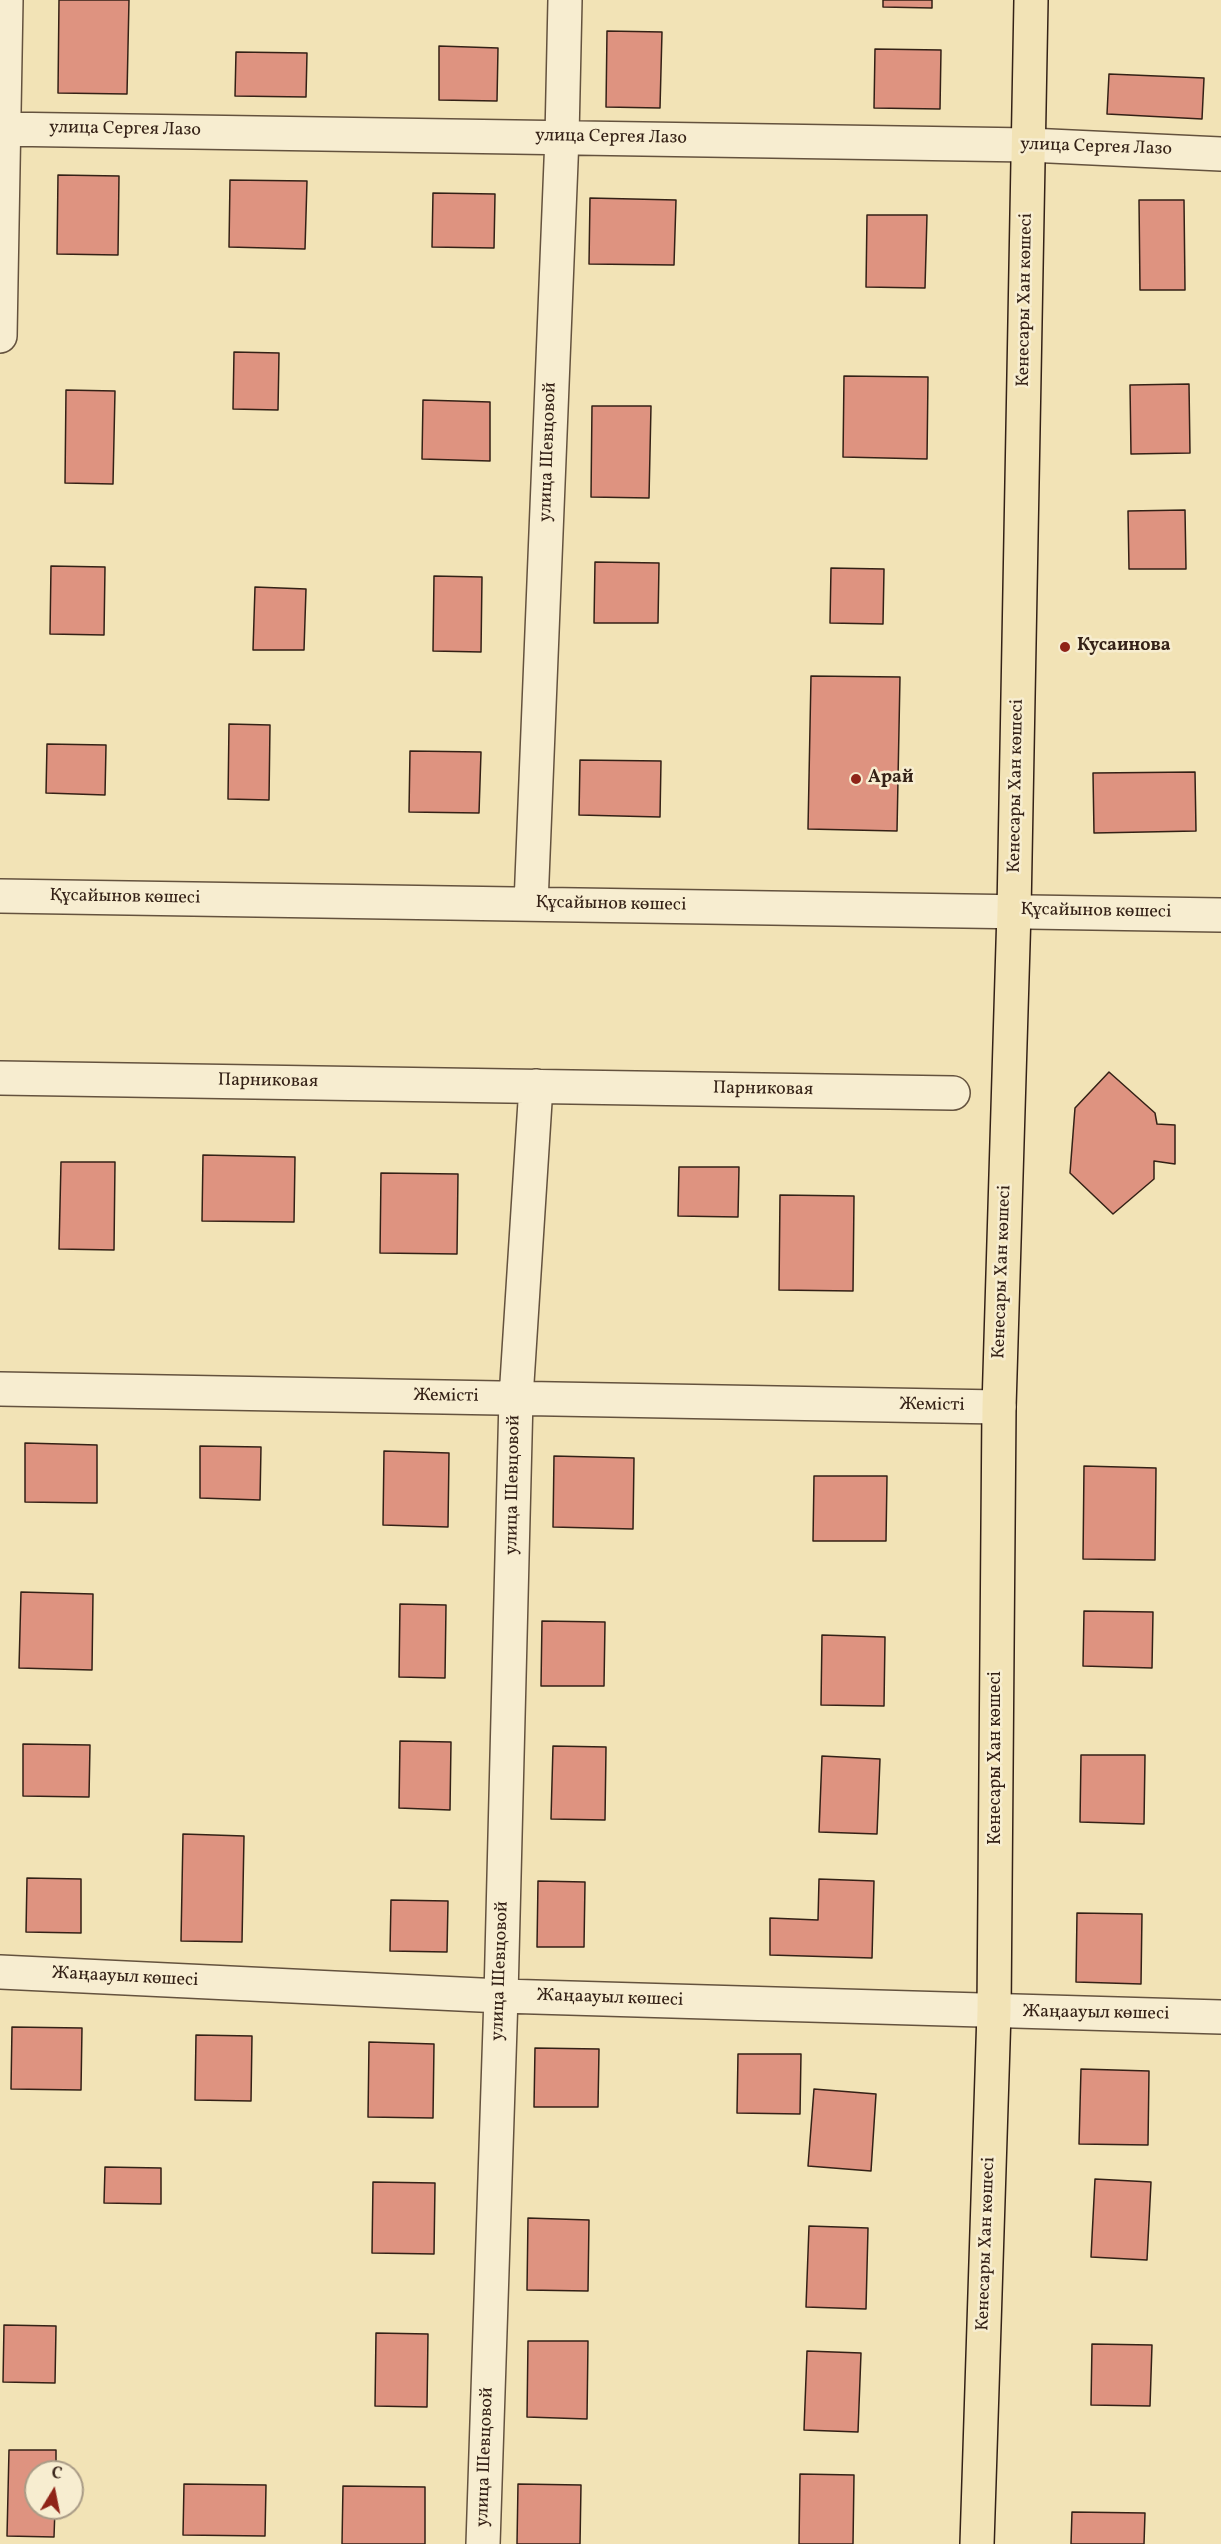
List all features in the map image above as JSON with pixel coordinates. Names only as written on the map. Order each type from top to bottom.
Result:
[{"type":"main road","name":"Кенесары Хан көшесі","points":[[977,2544],[994,2012],[999,1407],[1014,911],[1031,0]]},
{"type":"street","points":[[0,336],[6,0]]},
{"type":"street","name":"улица Шевцовой","points":[[531,903],[562,137],[565,0]]},
{"type":"street","name":"улица Сергея Лазо","points":[[2,129],[1029,145],[1221,154]]},
{"type":"street","name":"Құсайынов көшесі","points":[[0,896],[1221,915]]},
{"type":"street","name":"Парниковая","points":[[0,1078],[953,1093]]},
{"type":"street","points":[[516,1398],[536,1086]]},
{"type":"street","name":"Жемісті","points":[[0,1389],[999,1407]]},
{"type":"street","name":"улица Шевцовой","points":[[483,2544],[501,1996],[516,1398]]},
{"type":"street","name":"Жаңаауыл көшесі","points":[[0,1972],[501,1996],[994,2012],[1221,2016]]},
{"type":"building","points":[[59,0],[129,0],[127,94],[58,93]]},
{"type":"building","points":[[883,0],[932,0],[932,8],[883,7]]},
{"type":"building","points":[[607,31],[662,32],[660,108],[606,107]]},
{"type":"building","points":[[439,46],[498,48],[497,101],[439,100]]},
{"type":"building","points":[[875,49],[941,50],[940,109],[874,108]]},
{"type":"building","points":[[236,52],[307,53],[306,97],[235,96]]},
{"type":"building","points":[[1109,74],[1204,78],[1202,119],[1107,114]]},
{"type":"building","points":[[58,175],[119,176],[118,255],[57,254]]},
{"type":"building","points":[[230,180],[307,181],[305,249],[229,247]]},
{"type":"building","points":[[433,193],[495,194],[494,248],[432,247]]},
{"type":"building","points":[[590,198],[676,200],[674,265],[589,264]]},
{"type":"building","points":[[1139,200],[1184,200],[1185,290],[1140,290]]},
{"type":"building","points":[[867,215],[927,215],[925,288],[866,287]]},
{"type":"building","points":[[234,352],[279,353],[278,410],[233,409]]},
{"type":"building","points":[[844,376],[928,377],[927,459],[843,457]]},
{"type":"building","points":[[1189,384],[1190,453],[1131,454],[1130,385]]},
{"type":"building","points":[[66,390],[115,391],[113,484],[65,483]]},
{"type":"building","points":[[423,400],[490,402],[490,461],[422,459]]},
{"type":"building","points":[[592,406],[651,406],[649,498],[591,497]]},
{"type":"building","points":[[1185,510],[1186,569],[1129,569],[1128,511]]},
{"type":"building","points":[[595,562],[659,563],[658,623],[594,623]]},
{"type":"building","points":[[51,566],[105,567],[104,635],[50,634]]},
{"type":"building","points":[[831,568],[884,569],[883,624],[830,623]]},
{"type":"building","points":[[434,576],[482,577],[481,652],[433,651]]},
{"type":"building","points":[[255,587],[306,589],[304,650],[253,650]]},
{"type":"building","points":[[811,676],[900,677],[897,831],[808,829]]},
{"type":"building","points":[[229,724],[270,725],[269,800],[228,799]]},
{"type":"building","points":[[47,744],[106,745],[105,795],[46,793]]},
{"type":"building","points":[[410,751],[481,752],[479,813],[409,812]]},
{"type":"building","points":[[580,760],[661,761],[660,817],[579,815]]},
{"type":"building","points":[[1195,772],[1196,831],[1094,833],[1093,773]]},
{"type":"building","points":[[1109,1072],[1155,1113],[1157,1124],[1175,1125],[1175,1164],[1154,1161],[1154,1179],[1113,1214],[1070,1173],[1075,1108]]},
{"type":"building","points":[[203,1155],[295,1157],[294,1222],[202,1221]]},
{"type":"building","points":[[61,1162],[115,1162],[114,1250],[59,1249]]},
{"type":"building","points":[[679,1167],[739,1167],[738,1217],[678,1216]]},
{"type":"building","points":[[381,1173],[458,1174],[457,1254],[380,1253]]},
{"type":"building","points":[[780,1195],[854,1196],[853,1291],[779,1290]]},
{"type":"building","points":[[25,1443],[97,1445],[97,1503],[25,1502]]},
{"type":"building","points":[[200,1446],[261,1447],[260,1500],[200,1498]]},
{"type":"building","points":[[384,1451],[449,1453],[448,1527],[383,1525]]},
{"type":"building","points":[[554,1456],[634,1458],[633,1529],[553,1527]]},
{"type":"building","points":[[1084,1466],[1156,1468],[1155,1560],[1083,1559]]},
{"type":"building","points":[[814,1476],[887,1476],[886,1541],[813,1541]]},
{"type":"building","points":[[21,1592],[93,1594],[92,1670],[19,1668]]},
{"type":"building","points":[[400,1604],[446,1605],[445,1678],[399,1677]]},
{"type":"building","points":[[1084,1611],[1153,1612],[1152,1668],[1083,1666]]},
{"type":"building","points":[[542,1621],[605,1622],[604,1686],[541,1686]]},
{"type":"building","points":[[822,1635],[885,1637],[884,1706],[821,1705]]},
{"type":"building","points":[[400,1741],[451,1742],[450,1810],[399,1808]]},
{"type":"building","points":[[23,1744],[90,1745],[89,1797],[23,1796]]},
{"type":"building","points":[[553,1746],[606,1747],[605,1820],[551,1819]]},
{"type":"building","points":[[1081,1755],[1145,1755],[1144,1824],[1080,1822]]},
{"type":"building","points":[[822,1756],[880,1759],[877,1834],[819,1832]]},
{"type":"building","points":[[183,1834],[244,1836],[242,1942],[181,1941]]},
{"type":"building","points":[[27,1878],[81,1879],[81,1933],[26,1932]]},
{"type":"building","points":[[819,1879],[874,1881],[872,1958],[770,1955],[770,1918],[818,1920]]},
{"type":"building","points":[[538,1881],[585,1882],[584,1947],[537,1947]]},
{"type":"building","points":[[391,1900],[448,1901],[447,1952],[390,1951]]},
{"type":"building","points":[[1077,1913],[1142,1914],[1141,1984],[1076,1982]]},
{"type":"building","points":[[12,2027],[82,2028],[81,2090],[11,2089]]},
{"type":"building","points":[[196,2035],[252,2036],[251,2101],[195,2100]]},
{"type":"building","points":[[369,2042],[434,2044],[433,2118],[368,2117]]},
{"type":"building","points":[[535,2048],[599,2049],[598,2107],[534,2107]]},
{"type":"building","points":[[738,2054],[801,2054],[800,2114],[737,2113]]},
{"type":"building","points":[[1081,2069],[1149,2071],[1148,2145],[1079,2144]]},
{"type":"building","points":[[814,2089],[876,2094],[871,2171],[808,2166]]},
{"type":"building","points":[[105,2167],[161,2168],[161,2204],[104,2203]]},
{"type":"building","points":[[1095,2179],[1151,2182],[1147,2260],[1091,2257]]},
{"type":"building","points":[[373,2182],[435,2183],[434,2254],[372,2253]]},
{"type":"building","points":[[528,2218],[589,2220],[588,2291],[527,2290]]},
{"type":"building","points":[[809,2226],[868,2228],[866,2309],[806,2307]]},
{"type":"building","points":[[4,2325],[56,2326],[55,2383],[3,2382]]},
{"type":"building","points":[[376,2333],[428,2334],[427,2407],[375,2406]]},
{"type":"building","points":[[528,2341],[588,2341],[587,2419],[527,2417]]},
{"type":"building","points":[[1092,2344],[1152,2345],[1150,2406],[1091,2405]]},
{"type":"building","points":[[807,2351],[861,2353],[858,2432],[804,2430]]},
{"type":"building","points":[[9,2450],[56,2450],[56,2460],[24,2460],[24,2520],[55,2520],[54,2537],[7,2536]]},
{"type":"building","points":[[800,2474],[854,2475],[853,2544],[799,2544]]},
{"type":"building","points":[[184,2484],[266,2485],[265,2536],[183,2535]]},
{"type":"building","points":[[518,2484],[581,2485],[580,2544],[517,2544]]},
{"type":"building","points":[[343,2486],[425,2487],[425,2544],[342,2544]]},
{"type":"building","points":[[1072,2512],[1145,2513],[1144,2544],[1071,2544]]},
{"type":"place","name":"Кусаинова","points":[[1065,647]]},
{"type":"place","name":"Арай","points":[[856,779]]}]
